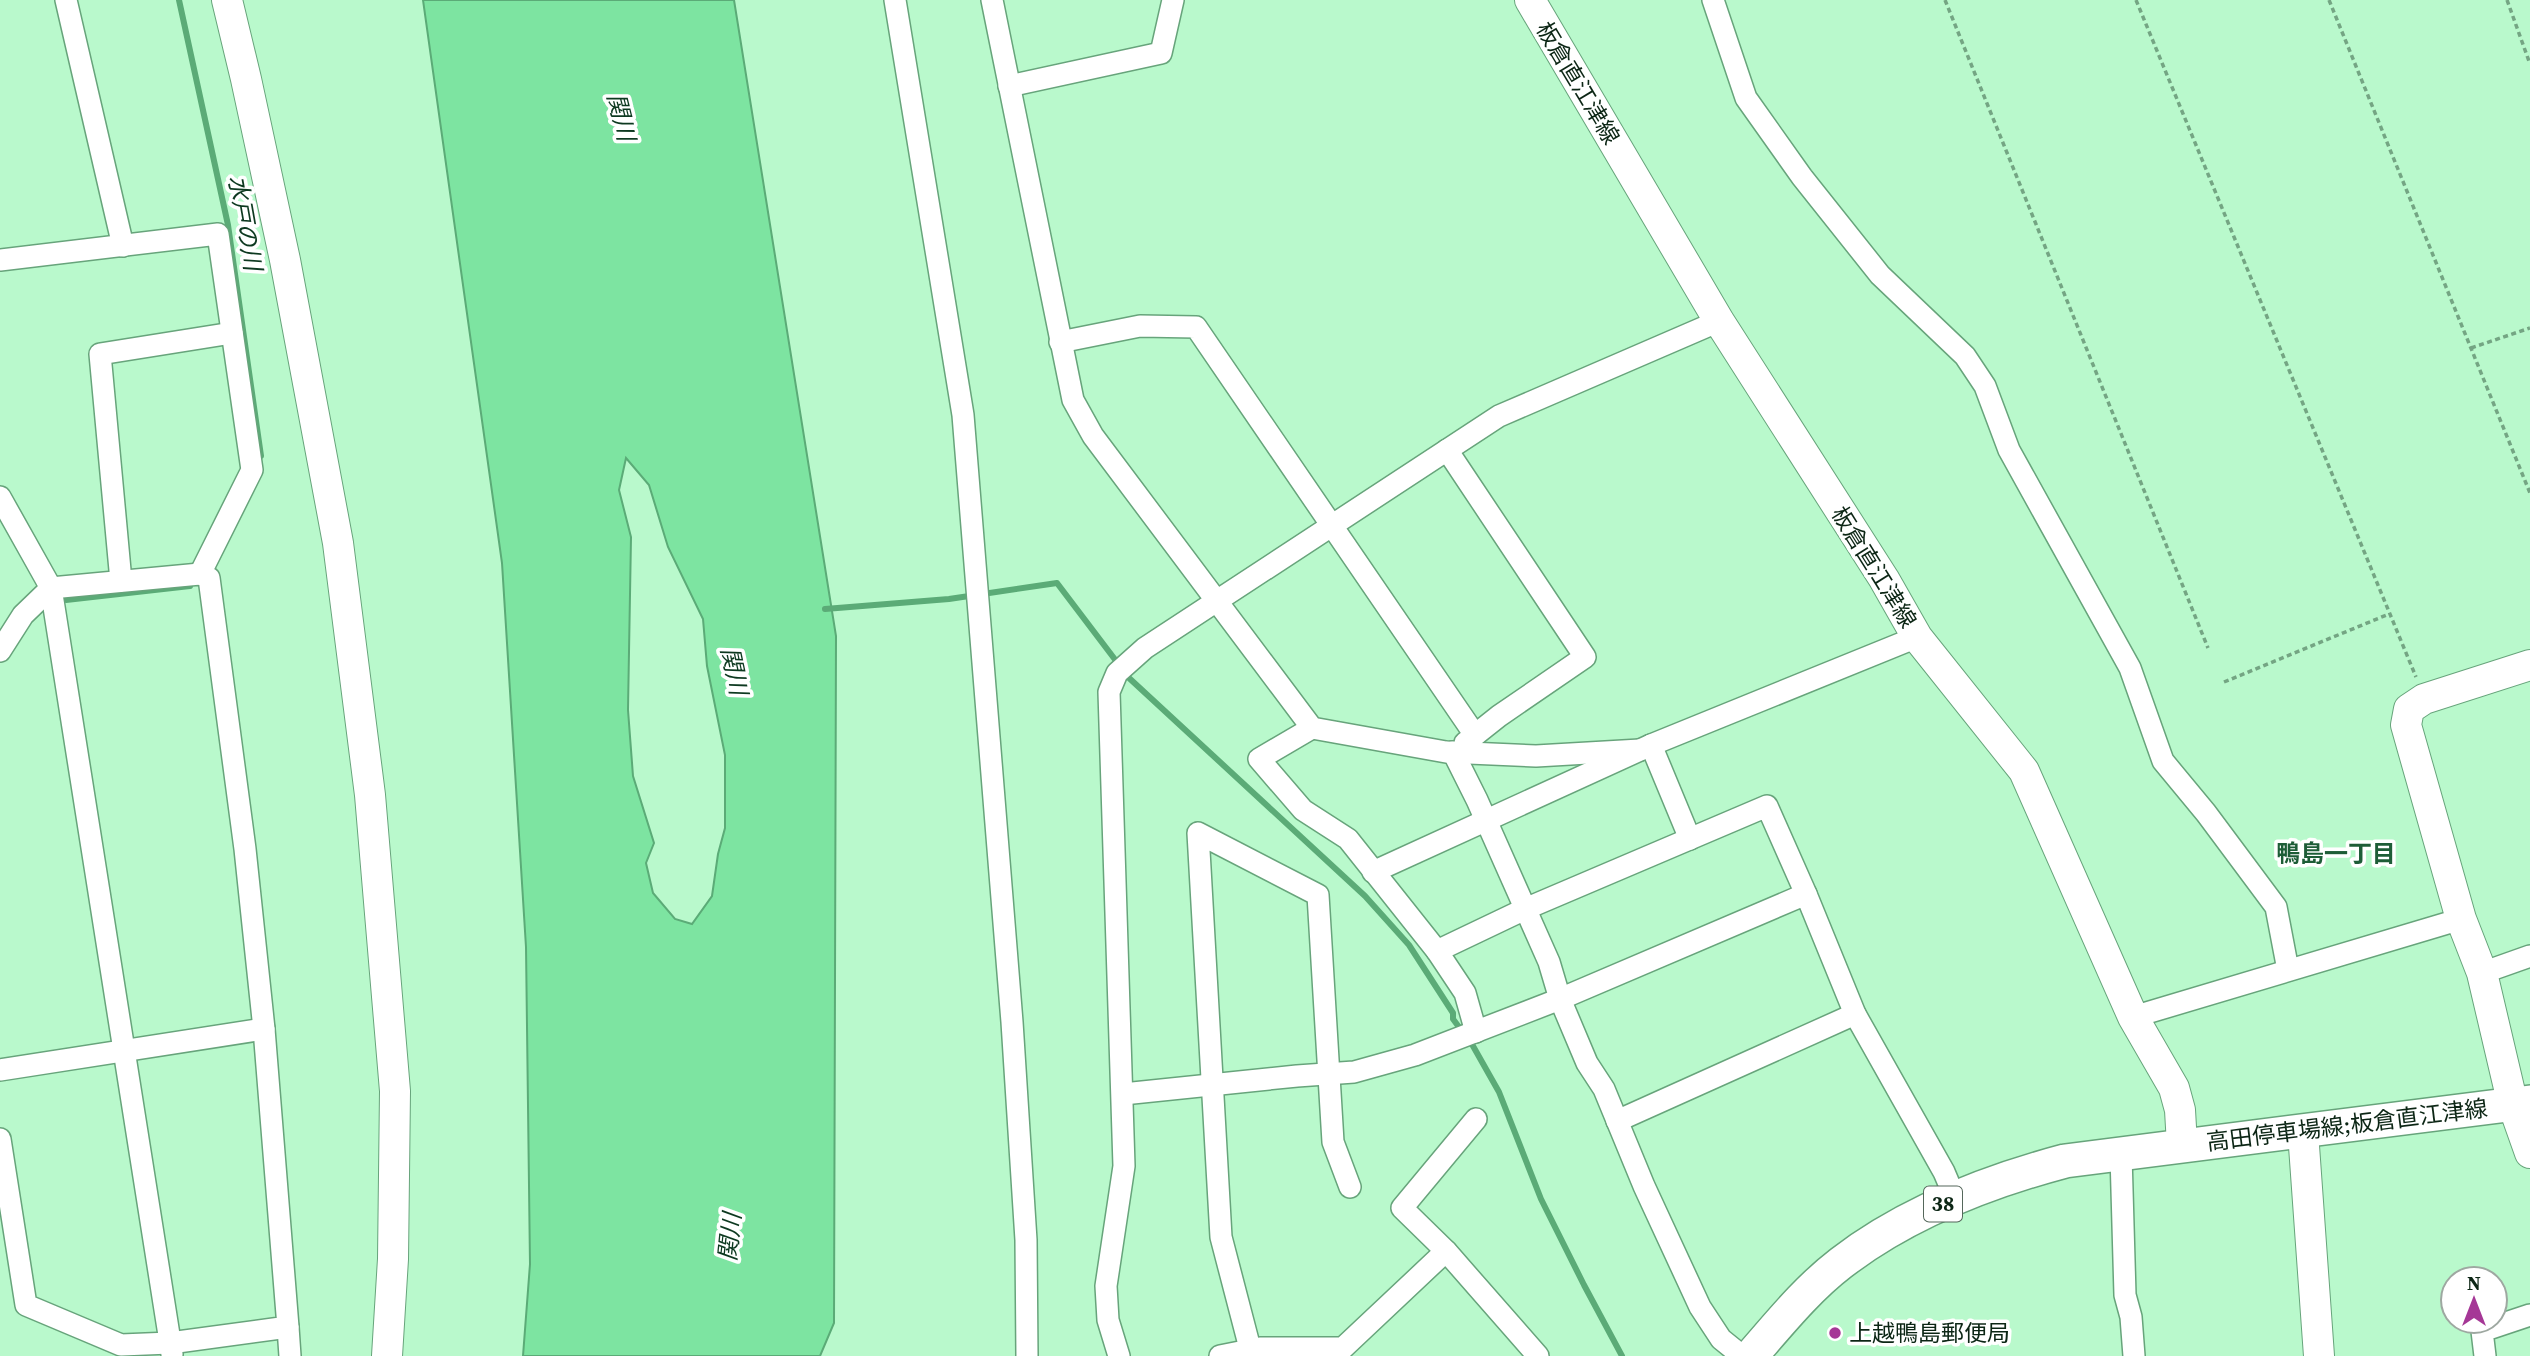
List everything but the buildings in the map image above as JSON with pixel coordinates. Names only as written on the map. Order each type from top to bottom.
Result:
[{"type":"main road","name":"高田停車場線;板倉直江津線","points":[[2182,1145],[2522,1103]]},
{"type":"main road","name":"38","points":[[1751,1356],[1791,1309],[1839,1264],[1875,1239],[1955,1198],[2008,1177],[2054,1164],[2182,1145]]},
{"type":"street","points":[[66,0],[123,246]]},
{"type":"street","points":[[227,0],[285,260],[338,543],[370,794],[395,1091],[393,1259],[387,1356]]},
{"type":"street","points":[[894,0],[963,415],[1013,1036],[1026,1240],[1027,1356]]},
{"type":"street","points":[[992,0],[1073,400],[1093,436],[1312,728]]},
{"type":"street","points":[[1009,86],[1161,53],[1173,0]]},
{"type":"street","name":"板倉直江津線","points":[[1530,0],[1719,321],[1884,579],[1917,637],[2024,771],[2133,1017],[2174,1088],[2180,1111],[2182,1145]]},
{"type":"street","points":[[1713,0],[1745,98],[1802,177],[1880,275],[1965,356],[1986,386],[2009,450],[2130,668],[2163,761],[2206,813],[2276,908],[2288,970]]},
{"type":"street","points":[[0,260],[218,234],[252,470],[200,574]]},
{"type":"street","points":[[1119,1356],[1108,1320],[1106,1286],[1125,1166],[1109,692],[1117,673],[1145,648],[1216,600],[1499,416],[1719,321]]},
{"type":"street","points":[[1060,342],[1140,326],[1196,327],[1475,735]]},
{"type":"street","points":[[121,581],[100,354],[232,333]]},
{"type":"street","points":[[1447,450],[1585,657],[1453,752]]},
{"type":"street","points":[[0,497],[51,588],[126,1050],[171,1349]]},
{"type":"street","points":[[0,651],[23,615],[51,588],[200,574],[209,579],[245,849],[264,1029],[290,1356]]},
{"type":"street","points":[[1373,872],[1646,748],[1917,637]]},
{"type":"street","points":[[2530,665],[2424,699],[2409,709],[2406,725],[2461,919],[2482,973],[2522,1103],[2530,1153]]},
{"type":"street","points":[[1476,1031],[1465,993],[1437,951],[1348,839],[1303,810],[1259,759],[1312,728],[1453,752],[1536,756],[1646,748]]},
{"type":"street","points":[[1646,748],[1690,839]]},
{"type":"street","points":[[1453,752],[1549,962],[1560,999],[1587,1063],[1604,1089],[1700,1307],[1721,1339],[1742,1356]]},
{"type":"street","points":[[1437,951],[1525,909],[1767,806],[1855,1014],[1944,1172],[1955,1198]]},
{"type":"street","points":[[1251,1353],[1221,1237],[1198,833],[1318,895],[1333,1142],[1350,1187]]},
{"type":"street","points":[[1123,1094],[1354,1072],[1424,1053],[1560,999],[1806,894]]},
{"type":"street","points":[[2133,1017],[2461,919]]},
{"type":"street","points":[[2482,973],[2530,956]]},
{"type":"street","points":[[1617,1121],[1855,1014]]},
{"type":"street","points":[[0,1070],[264,1029]]},
{"type":"street","points":[[1476,1119],[1402,1208],[1446,1251],[1538,1356]]},
{"type":"street","points":[[2303,1132],[2319,1356]]},
{"type":"street","points":[[0,1139],[26,1305],[121,1345],[171,1349],[288,1326]]},
{"type":"street","points":[[2121,1154],[2125,1294],[2131,1317],[2134,1356]]},
{"type":"street","points":[[1220,1356],[1251,1353],[1260,1348],[1333,1352],[1343,1348],[1446,1251]]},
{"type":"street","points":[[2485,1356],[2482,1331],[2530,1315]]},
{"type":"path","points":[[1945,0],[2208,648]]},
{"type":"path","points":[[2136,0],[2424,699]]},
{"type":"path","points":[[2329,0],[2530,494]]},
{"type":"path","points":[[2507,0],[2530,64]]},
{"type":"path","points":[[2471,348],[2530,328]]},
{"type":"path","points":[[2224,682],[2389,614]]},
{"type":"water","name":"関川","points":[[423,0],[734,0],[836,636],[834,1323],[820,1356],[523,1356],[530,1264],[526,947],[502,563]],"holes":[[[626,458],[649,485],[668,547],[703,619],[707,666],[725,755],[725,828],[712,896],[692,924],[675,919],[653,893],[646,863],[654,843],[633,776],[628,710],[631,537],[619,490]]]},
{"type":"waterway","name":"水戸の川","points":[[179,0],[228,225],[261,456]]},
{"type":"waterway","points":[[825,609],[949,599],[1057,583],[1129,678],[1365,896],[1409,945],[1499,1092],[1541,1199],[1622,1356]]},
{"type":"waterway","name":"水戸の川","points":[[66,600],[190,586]]},
{"type":"place","name":"上越鴨島郵便局","points":[[1835,1333]]},
{"type":"district","name":"鴨島一丁目","points":[[2336,854]]}]
